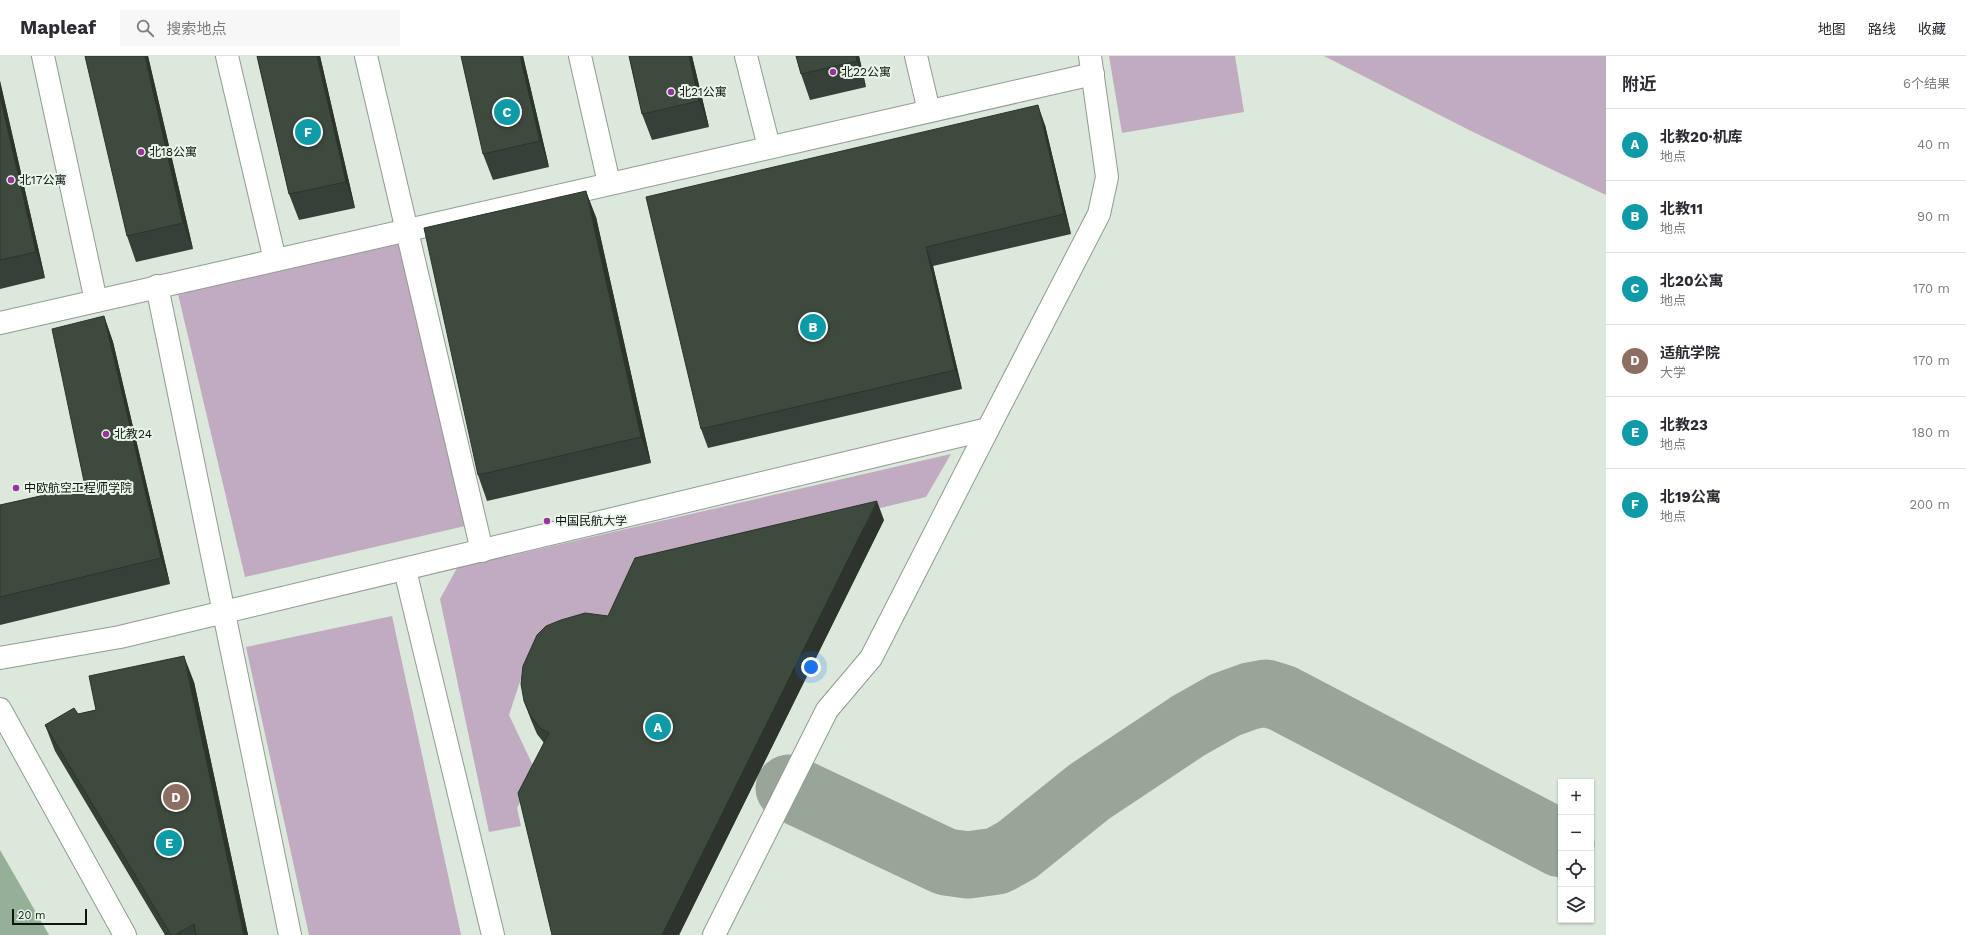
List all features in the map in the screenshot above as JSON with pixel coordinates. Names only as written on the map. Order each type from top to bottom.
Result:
[{"type":"lane","points":[[43,56],[96,301]]},
{"type":"lane","points":[[227,56],[275,260]]},
{"type":"lane","points":[[366,56],[482,551]]},
{"type":"lane","points":[[580,56],[609,184]]},
{"type":"lane","points":[[746,56],[769,147]]},
{"type":"lane","points":[[916,56],[929,111]]},
{"type":"lane","points":[[0,323],[929,111],[1091,65],[1107,177],[1099,214],[871,658],[827,710],[714,935]]},
{"type":"lane","points":[[157,286],[290,935]]},
{"type":"lane","points":[[0,658],[120,637],[405,570],[988,429]]},
{"type":"lane","points":[[405,570],[493,935]]},
{"type":"lane","points":[[0,709],[125,935]]},
{"type":"shaded area","points":[[1109,56],[1235,56],[1244,112],[1122,133]]},
{"type":"shaded area","points":[[1324,56],[1606,56],[1606,195],[1473,132]]},
{"type":"shaded area","points":[[398,242],[465,526],[245,577],[178,294]]},
{"type":"shaded area","points":[[951,454],[926,497],[646,564],[608,619],[527,660],[509,715],[536,772],[517,808],[521,826],[489,832],[440,599],[457,568]]},
{"type":"shaded area","points":[[392,616],[461,935],[309,935],[246,647]]},
{"type":"shaded area","points":[[0,850],[49,935],[0,935]]},
{"type":"building","name":"北18公寓","points":[[85,56],[145,56],[183,223],[127,236]]},
{"type":"building","points":[[257,56],[317,56],[346,182],[289,194]]},
{"type":"building","points":[[461,56],[520,56],[540,141],[483,154]]},
{"type":"building","name":"北21公寓","points":[[629,56],[689,56],[699,101],[642,114]]},
{"type":"building","points":[[796,56],[856,56],[857,61],[801,74]]},
{"type":"building","name":"北17公寓","points":[[0,96],[36,252],[0,260]]},
{"type":"building","points":[[1038,105],[1064,214],[926,247],[955,370],[701,429],[646,197]]},
{"type":"building","points":[[586,191],[641,437],[478,475],[424,228]]},
{"type":"building","name":"北教24","points":[[104,316],[161,558],[0,597],[0,505],[85,486],[52,329]]},
{"type":"building","points":[[877,501],[662,935],[552,935],[518,793],[549,733],[540,728],[530,715],[524,701],[521,684],[523,666],[537,635],[546,626],[585,613],[608,616],[635,558]]},
{"type":"building","points":[[184,656],[244,935],[196,935],[194,924],[176,935],[171,935],[45,725],[74,708],[78,714],[96,710],[89,676]]},
{"type":"taxiway","points":[[789,788],[946,862],[968,865],[997,861],[1017,850],[1089,792],[1188,726],[1225,705],[1250,696],[1266,693],[1282,698],[1558,842]]},
{"type":"place","name":"北22公寓","points":[[833,72]]},
{"type":"place","name":"北21公寓","points":[[671,92]]},
{"type":"place","name":"北20公寓","points":[[507,112]]},
{"type":"place","name":"北19公寓","points":[[308,132]]},
{"type":"place","name":"北18公寓","points":[[141,152]]},
{"type":"place","name":"北17公寓","points":[[11,180]]},
{"type":"place","name":"北教11","points":[[813,327]]},
{"type":"place","name":"北教24","points":[[106,434]]},
{"type":"place","name":"中欧航空工程师学院","points":[[16,488]]},
{"type":"place","name":"中国民航大学","points":[[547,521]]},
{"type":"place","name":"北教20·机库","points":[[658,727]]},
{"type":"place","name":"适航学院","points":[[176,797]]},
{"type":"place","name":"北教23","points":[[169,843]]}]
